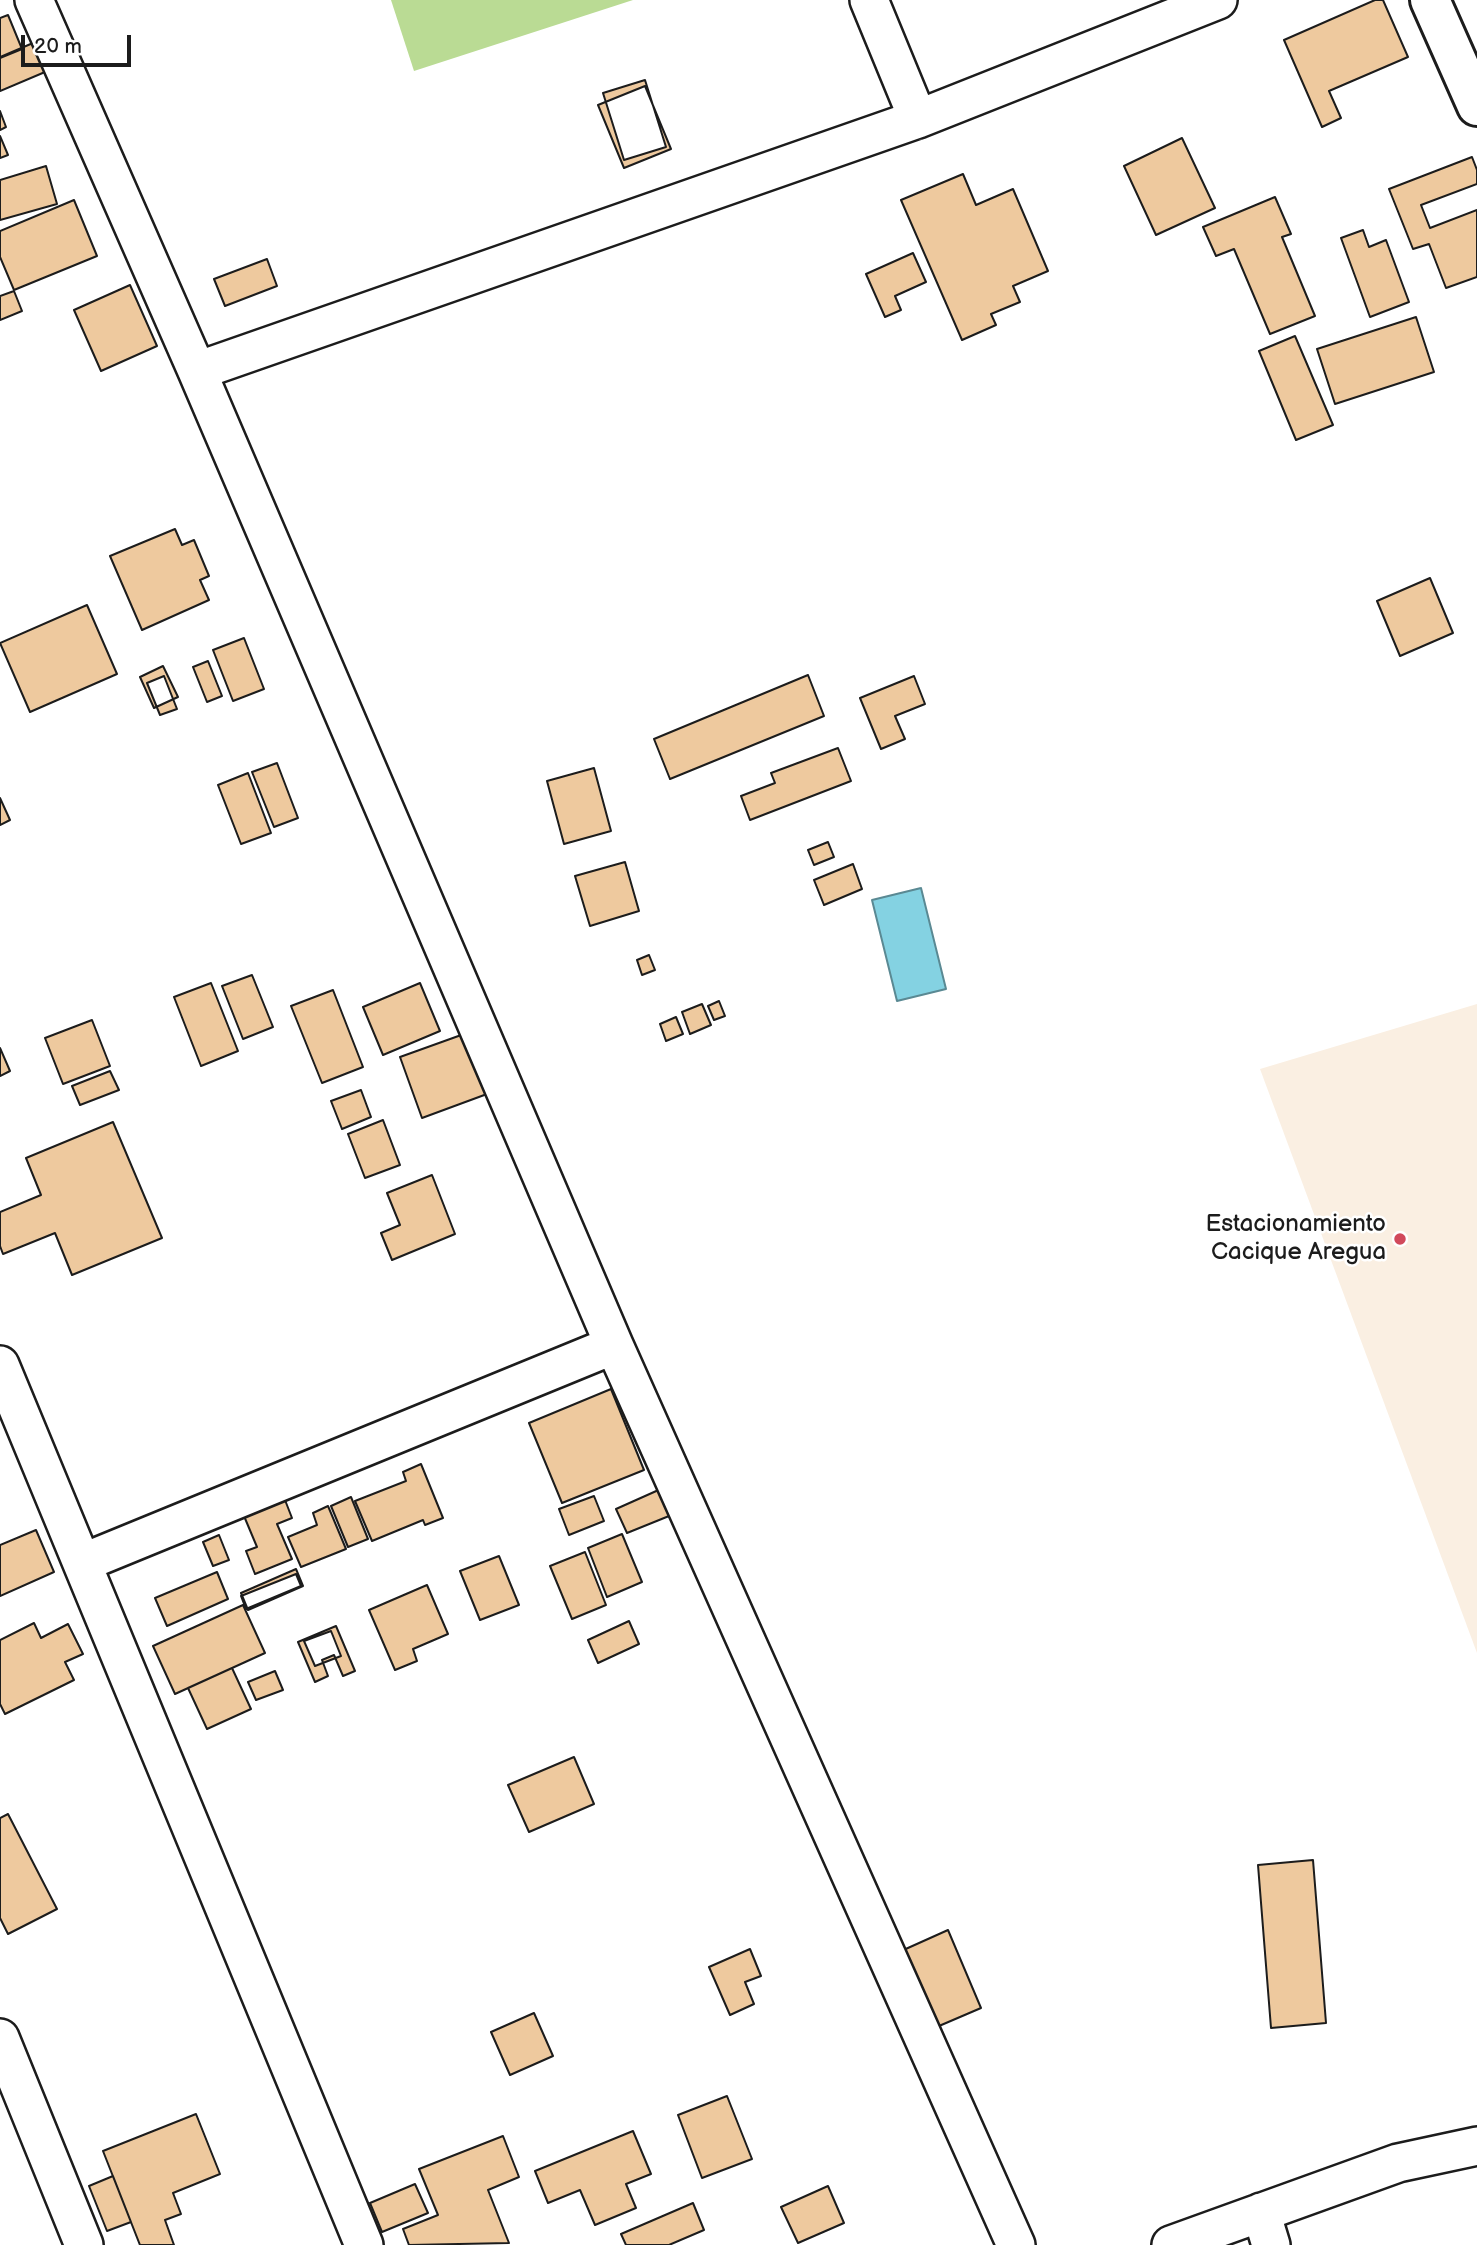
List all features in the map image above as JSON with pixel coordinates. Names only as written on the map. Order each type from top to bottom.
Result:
[{"type":"main road","points":[[1430,0],[1474,92]]},
{"type":"street","points":[[34,0],[197,371],[614,1345],[1016,2245]]},
{"type":"street","points":[[869,0],[918,119]]},
{"type":"street","points":[[197,371],[918,119],[1218,0]]},
{"type":"street","points":[[82,1563],[614,1345]]},
{"type":"street","points":[[0,1365],[364,2245]]},
{"type":"street","points":[[0,2038],[84,2245]]},
{"type":"street","points":[[1171,2245],[1266,2228],[1398,2163],[1477,2146]]},
{"type":"shaded area","name":"Estacionamiento Cacique Aregua","points":[[1477,1004],[1477,1653],[1260,1069]]},
{"type":"green space","points":[[391,0],[633,0],[414,71]]},
{"type":"water","points":[[921,888],[946,989],[897,1001],[872,900]]},
{"type":"building","points":[[1375,0],[1383,0],[1408,57],[1329,91],[1341,118],[1322,127],[1284,40]]},
{"type":"building","points":[[8,15],[22,49],[0,58],[0,18]]},
{"type":"building","points":[[33,43],[45,72],[0,91],[0,57]]},
{"type":"building","points":[[645,80],[666,147],[624,160],[603,93]]},
{"type":"building","points":[[645,86],[671,149],[624,168],[598,105]]},
{"type":"building","points":[[0,111],[6,127],[0,130]]},
{"type":"building","points":[[0,136],[8,155],[0,158]]},
{"type":"building","points":[[1182,138],[1215,208],[1156,235],[1124,166]]},
{"type":"building","points":[[1472,157],[1477,170],[1477,184],[1421,205],[1430,228],[1477,210],[1477,277],[1446,288],[1429,244],[1413,249],[1389,189]]},
{"type":"building","points":[[46,166],[57,204],[0,220],[0,180]]},
{"type":"building","points":[[963,174],[976,205],[1013,189],[1048,271],[1013,286],[1020,302],[991,314],[996,325],[962,340],[901,200]]},
{"type":"building","points":[[1275,197],[1291,234],[1282,237],[1315,316],[1270,334],[1234,249],[1216,256],[1203,227]]},
{"type":"building","points":[[74,200],[97,256],[14,290],[0,257],[0,231]]},
{"type":"building","points":[[1363,230],[1369,247],[1386,240],[1409,302],[1370,317],[1341,238]]},
{"type":"building","points":[[913,253],[926,282],[895,296],[901,310],[885,317],[866,274]]},
{"type":"building","points":[[267,259],[277,286],[225,306],[214,279]]},
{"type":"building","points":[[130,285],[157,346],[101,371],[74,310]]},
{"type":"building","points":[[14,291],[22,311],[0,320],[0,296]]},
{"type":"building","points":[[1416,317],[1434,372],[1335,404],[1317,349]]},
{"type":"building","points":[[1295,336],[1333,425],[1296,440],[1259,351]]},
{"type":"building","points":[[175,529],[182,545],[194,540],[209,576],[200,580],[209,600],[142,630],[110,556]]},
{"type":"building","points":[[1430,578],[1453,633],[1400,656],[1377,601]]},
{"type":"building","points":[[87,605],[117,674],[30,712],[0,643]]},
{"type":"building","points":[[244,638],[264,689],[233,701],[213,650]]},
{"type":"building","points":[[208,661],[222,696],[207,702],[193,667]]},
{"type":"building","points":[[163,666],[178,697],[154,708],[140,677]]},
{"type":"building","points":[[808,675],[824,716],[670,779],[654,739]]},
{"type":"building","points":[[164,676],[177,709],[160,715],[147,683]]},
{"type":"building","points":[[914,676],[925,704],[895,716],[905,739],[881,749],[860,698]]},
{"type":"building","points":[[838,748],[851,781],[750,820],[741,796],[775,783],[771,773]]},
{"type":"building","points":[[277,763],[298,818],[274,827],[252,772]]},
{"type":"building","points":[[594,768],[611,831],[564,844],[547,781]]},
{"type":"building","points":[[248,773],[271,833],[241,844],[218,785]]},
{"type":"building","points":[[0,798],[10,820],[0,825]]},
{"type":"building","points":[[828,842],[834,857],[814,865],[808,850]]},
{"type":"building","points":[[625,862],[639,911],[590,926],[575,876]]},
{"type":"building","points":[[853,864],[862,889],[824,905],[814,880]]},
{"type":"building","points":[[649,955],[655,970],[642,975],[637,960]]},
{"type":"building","points":[[252,975],[273,1027],[243,1039],[222,986]]},
{"type":"building","points":[[211,983],[238,1051],[201,1066],[174,997]]},
{"type":"building","points":[[420,983],[440,1031],[383,1055],[363,1007]]},
{"type":"building","points":[[333,990],[363,1067],[322,1083],[291,1006]]},
{"type":"building","points":[[719,1001],[725,1016],[714,1020],[708,1006]]},
{"type":"building","points":[[702,1004],[711,1025],[690,1034],[682,1012]]},
{"type":"building","points":[[676,1017],[683,1034],[666,1041],[660,1024]]},
{"type":"building","points":[[92,1020],[110,1066],[63,1084],[45,1038]]},
{"type":"building","points":[[464,1034],[487,1094],[422,1118],[400,1057]]},
{"type":"building","points":[[0,1048],[10,1071],[0,1076]]},
{"type":"building","points":[[110,1071],[119,1090],[80,1105],[72,1086]]},
{"type":"building","points":[[361,1090],[371,1117],[342,1129],[331,1101]]},
{"type":"building","points":[[383,1120],[400,1165],[365,1178],[348,1134]]},
{"type":"building","points":[[113,1122],[162,1238],[72,1275],[55,1233],[3,1254],[0,1246],[0,1212],[41,1195],[26,1158]]},
{"type":"building","points":[[432,1175],[455,1234],[392,1260],[381,1233],[400,1225],[387,1193]]},
{"type":"building","points":[[611,1389],[644,1470],[562,1503],[529,1423]]},
{"type":"building","points":[[421,1464],[443,1518],[425,1525],[423,1520],[372,1541],[355,1501],[406,1481],[403,1472]]},
{"type":"building","points":[[663,1488],[674,1514],[627,1533],[616,1509]]},
{"type":"building","points":[[594,1496],[604,1521],[569,1535],[559,1509]]},
{"type":"building","points":[[351,1497],[368,1539],[348,1547],[331,1506]]},
{"type":"building","points":[[285,1500],[292,1518],[277,1524],[292,1559],[255,1574],[246,1551],[257,1547],[244,1516]]},
{"type":"building","points":[[328,1506],[346,1549],[301,1567],[288,1537],[317,1525],[313,1513]]},
{"type":"building","points":[[36,1530],[54,1572],[0,1596],[0,1545]]},
{"type":"building","points":[[622,1534],[642,1582],[607,1597],[588,1548]]},
{"type":"building","points":[[219,1535],[229,1560],[213,1566],[203,1542]]},
{"type":"building","points":[[585,1552],[606,1605],[572,1619],[550,1566]]},
{"type":"building","points":[[499,1556],[519,1605],[480,1620],[460,1571]]},
{"type":"building","points":[[296,1569],[303,1586],[248,1610],[241,1593]]},
{"type":"building","points":[[217,1572],[228,1599],[167,1626],[155,1598]]},
{"type":"building","points":[[296,1574],[301,1586],[246,1609],[241,1596]]},
{"type":"building","points":[[427,1585],[448,1634],[413,1649],[417,1661],[395,1670],[369,1610]]},
{"type":"building","points":[[243,1605],[265,1653],[175,1694],[153,1646]]},
{"type":"building","points":[[629,1621],[639,1644],[598,1663],[588,1640]]},
{"type":"building","points":[[34,1623],[41,1638],[68,1624],[83,1654],[65,1662],[74,1680],[5,1714],[0,1704],[0,1640]]},
{"type":"building","points":[[336,1626],[355,1671],[343,1676],[334,1655],[322,1660],[328,1676],[315,1682],[298,1642]]},
{"type":"building","points":[[331,1631],[341,1656],[315,1666],[304,1641]]},
{"type":"building","points":[[232,1668],[251,1709],[207,1729],[188,1688]]},
{"type":"building","points":[[275,1671],[283,1690],[256,1700],[248,1682]]},
{"type":"building","points":[[574,1757],[594,1804],[529,1832],[508,1785]]},
{"type":"building","points":[[8,1814],[57,1909],[8,1934],[0,1918],[0,1818]]},
{"type":"building","points":[[1313,1860],[1326,2023],[1271,2028],[1258,1865]]},
{"type":"building","points":[[948,1930],[981,2008],[932,2029],[899,1952]]},
{"type":"building","points":[[750,1949],[761,1976],[745,1982],[754,2004],[730,2015],[709,1967]]},
{"type":"building","points":[[534,2013],[553,2056],[510,2075],[491,2032]]},
{"type":"building","points":[[727,2096],[752,2159],[702,2178],[678,2115]]},
{"type":"building","points":[[196,2114],[220,2174],[173,2193],[181,2214],[165,2220],[174,2245],[140,2245],[103,2151]]},
{"type":"building","points":[[633,2131],[651,2174],[626,2184],[636,2208],[595,2225],[580,2190],[548,2203],[535,2171]]},
{"type":"building","points":[[503,2136],[519,2177],[488,2190],[509,2243],[409,2245],[403,2229],[438,2215],[419,2169]]},
{"type":"building","points":[[113,2176],[131,2222],[107,2231],[89,2186]]},
{"type":"building","points":[[415,2184],[428,2213],[382,2232],[370,2203]]},
{"type":"building","points":[[828,2186],[844,2223],[798,2243],[781,2207]]},
{"type":"building","points":[[693,2203],[704,2230],[669,2245],[626,2245],[621,2234]]},
{"type":"place","name":"Estacionamiento Cacique Aregua","points":[[1400,1239]]}]
